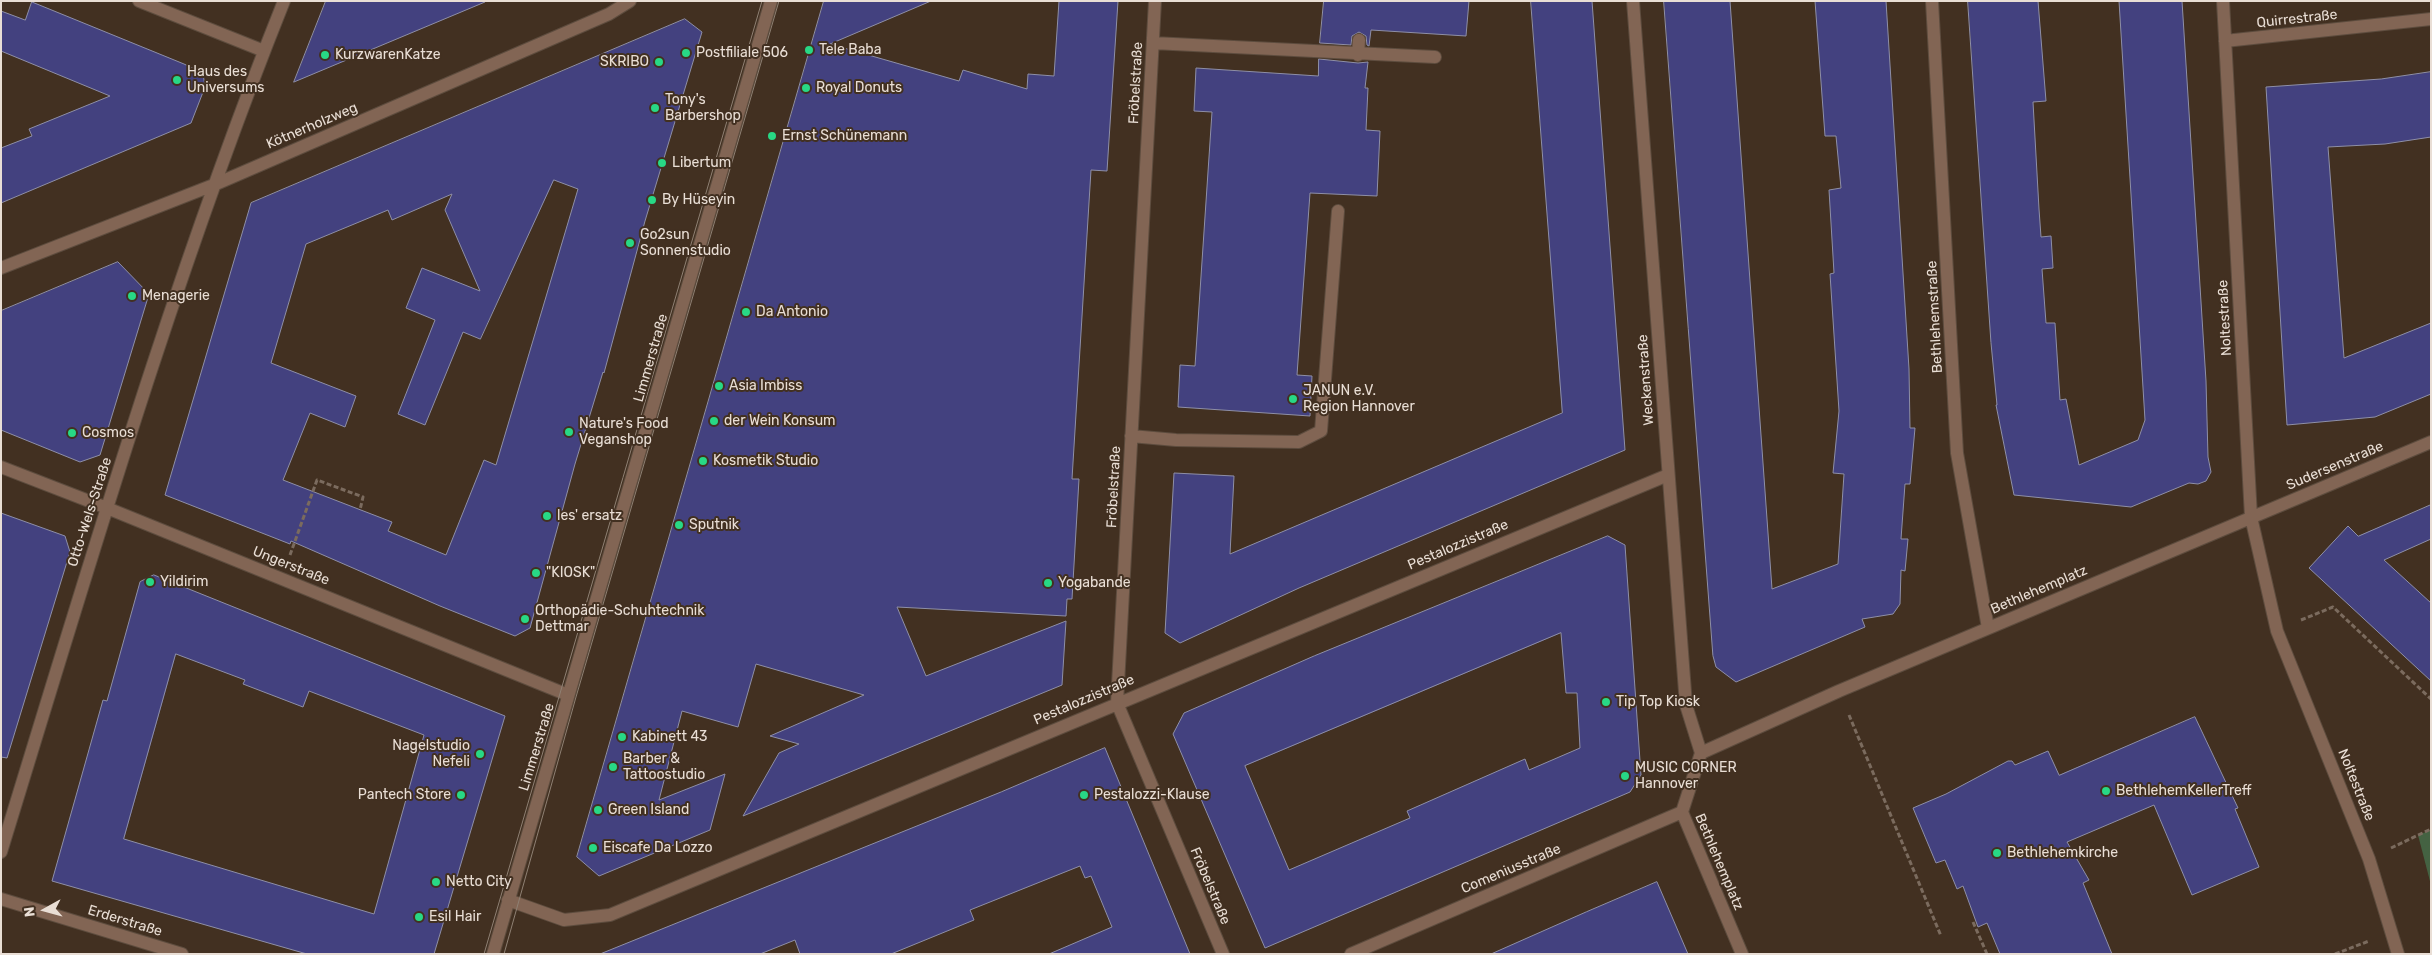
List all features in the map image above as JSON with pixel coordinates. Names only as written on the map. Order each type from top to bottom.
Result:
[{"type":"street","points":[[139,1],[264,51]]},
{"type":"street","name":"Otto-Wels-Straße","points":[[1,852],[107,508],[216,184],[284,1]]},
{"type":"street","name":"Kötnerholzweg","points":[[1,268],[216,184],[610,14],[630,1]]},
{"type":"street","name":"Limmerstraße","points":[[493,954],[771,1]]},
{"type":"street","name":"Fröbelstraße","points":[[1155,1],[1117,703],[1222,954]]},
{"type":"street","name":"Weckenstraße","points":[[1633,1],[1686,705],[1701,754]]},
{"type":"street","name":"Bethlehemstraße","points":[[1932,1],[1957,453],[1988,628]]},
{"type":"street","name":"Noltestraße","points":[[2223,1],[2251,517],[2277,630],[2369,859],[2398,954]]},
{"type":"street","name":"Quirrestraße","points":[[2225,41],[2431,19]]},
{"type":"street","points":[[1358,55],[1359,40]]},
{"type":"street","points":[[1153,43],[1358,55],[1435,57]]},
{"type":"street","points":[[1131,436],[1176,440],[1299,442],[1321,431],[1338,211]]},
{"type":"street","name":"Sudersenstraße","points":[[2251,517],[2431,442]]},
{"type":"street","name":"Ungerstraße","points":[[1,468],[107,508],[568,695]]},
{"type":"street","name":"Pestalozzistraße","points":[[508,900],[564,920],[610,915],[1668,474]]},
{"type":"street","name":"Bethlehemplatz","points":[[1742,954],[1682,812],[1701,754],[1839,691],[2251,517]]},
{"type":"street","name":"Comeniusstraße","points":[[1351,954],[1682,812]]},
{"type":"street","name":"Erderstraße","points":[[1,899],[182,954]]},
{"type":"path","points":[[282,579],[318,480],[363,497],[360,510]]},
{"type":"path","points":[[2277,630],[2333,607],[2431,699]]},
{"type":"path","points":[[1839,691],[1941,936]]},
{"type":"path","points":[[2369,859],[2431,829]]},
{"type":"path","points":[[1973,922],[1987,954]]},
{"type":"path","points":[[2335,954],[2392,933]]},
{"type":"green space","points":[[2431,830],[2431,885],[2418,835]]},
{"type":"building","points":[[326,1],[485,1],[485,2],[294,82]]},
{"type":"building","points":[[824,1],[931,1],[830,44],[959,81],[963,70],[1027,89],[1028,74],[1054,76],[1059,1],[1118,1],[1107,171],[1091,170],[1072,479],[1079,479],[1072,599],[1067,599],[1066,616],[897,607],[926,676],[1066,621],[1062,685],[743,816],[779,753],[799,744],[770,736],[864,695],[756,664],[738,727],[682,711],[659,800],[725,774],[710,830],[599,876],[577,857]]},
{"type":"building","points":[[1324,1],[1469,1],[1466,36],[1371,30],[1369,46],[1367,45],[1366,36],[1359,32],[1352,36],[1351,45],[1320,43]]},
{"type":"building","points":[[1531,1],[1592,1],[1625,450],[1299,588],[1180,643],[1165,633],[1174,473],[1234,476],[1230,554],[1562,413]]},
{"type":"building","points":[[1664,1],[1730,1],[1772,589],[1838,564],[1844,474],[1833,473],[1839,411],[1830,274],[1834,273],[1829,190],[1841,188],[1836,136],[1825,136],[1815,1],[1886,1],[1909,369],[1910,428],[1915,428],[1910,484],[1905,484],[1901,539],[1908,539],[1905,571],[1901,570],[1900,604],[1893,614],[1862,619],[1865,627],[1736,682],[1716,667],[1713,656]]},
{"type":"building","points":[[1968,1],[2038,1],[2046,101],[2033,102],[2039,209],[2041,237],[2051,236],[2053,268],[2042,269],[2046,323],[2055,323],[2060,400],[2066,399],[2079,465],[2138,440],[2145,420],[2119,1],[2182,1],[2206,381],[2208,457],[2211,472],[2206,481],[2198,484],[2189,483],[2131,507],[2014,495],[1996,405]]},
{"type":"building","points":[[32,2],[203,73],[205,87],[191,123],[1,203],[1,148],[32,136],[29,129],[110,96],[1,51],[1,11],[25,20]]},
{"type":"building","points":[[685,19],[702,32],[645,221],[604,373],[575,464],[530,628],[515,636],[440,606],[291,541],[290,544],[165,495],[251,203]],"holes":[[[554,180],[578,189],[496,465],[484,460],[446,555],[388,531],[392,522],[283,480],[310,413],[345,427],[356,396],[271,363],[306,244],[388,210],[392,220],[452,194],[445,210],[480,291],[422,268],[406,308],[435,320],[398,414],[425,425],[463,332],[480,339]]]},
{"type":"building","points":[[1319,59],[1358,63],[1368,62],[1365,88],[1368,88],[1366,130],[1380,131],[1377,196],[1310,193],[1297,375],[1312,376],[1310,416],[1178,407],[1180,365],[1195,366],[1212,112],[1194,111],[1196,68],[1318,76]]},
{"type":"building","points":[[2431,72],[2431,137],[2385,144],[2328,147],[2344,358],[2431,323],[2431,394],[2375,417],[2287,425],[2266,87],[2381,79]]},
{"type":"building","points":[[118,262],[149,294],[100,455],[80,462],[1,430],[1,311]]},
{"type":"building","points":[[2431,505],[2431,539],[2384,560],[2431,603],[2431,681],[2309,568],[2348,526],[2358,536]]},
{"type":"building","points":[[1,513],[65,536],[70,552],[7,758],[1,757]]},
{"type":"building","points":[[1608,536],[1625,545],[1641,775],[1630,792],[1265,948],[1173,734],[1184,713],[1314,656]],"holes":[[[1561,633],[1566,693],[1577,693],[1580,748],[1529,770],[1525,759],[1407,811],[1410,818],[1289,870],[1245,766]]]},
{"type":"building","points":[[154,575],[505,716],[434,954],[307,954],[52,881],[103,700],[107,701],[140,582]],"holes":[[[176,654],[245,680],[243,684],[303,707],[309,691],[424,735],[374,914],[124,839]]]},
{"type":"building","points":[[2195,717],[2238,808],[2235,809],[2259,867],[2192,895],[2154,805],[2067,842],[2089,880],[2083,883],[2112,954],[2000,954],[1987,923],[1978,927],[1963,886],[1957,889],[1945,860],[1936,863],[1913,808],[1946,794],[2008,761],[2012,761],[2015,765],[2048,751],[2059,775]]},
{"type":"building","points":[[1105,748],[1190,954],[1049,954],[1112,927],[1091,876],[1085,878],[1080,866],[970,910],[974,920],[891,954],[800,954],[795,940],[760,954],[600,954],[1001,792]]},
{"type":"building","points":[[1657,882],[1688,954],[1491,954],[1586,912]]},
{"type":"tram line","points":[[484,954],[762,1]]},
{"type":"tram line","points":[[504,954],[576,697],[779,1]]},
{"type":"place","name":"Tele Baba","points":[[809,50]]},
{"type":"place","name":"Postfiliale 506","points":[[686,53]]},
{"type":"place","name":"KurzwarenKatze","points":[[325,55]]},
{"type":"place","name":"SKRIBO","points":[[659,62]]},
{"type":"place","name":"Haus des Universums","points":[[177,80]]},
{"type":"place","name":"Royal Donuts","points":[[806,88]]},
{"type":"place","name":"Tony's Barbershop","points":[[655,108]]},
{"type":"place","name":"Ernst Schünemann","points":[[772,136]]},
{"type":"place","name":"Libertum","points":[[662,163]]},
{"type":"place","name":"By Hüseyin","points":[[652,200]]},
{"type":"place","name":"Go2sun Sonnenstudio","points":[[630,243]]},
{"type":"place","name":"Menagerie","points":[[132,296]]},
{"type":"place","name":"Da Antonio","points":[[746,312]]},
{"type":"place","name":"Asia Imbiss","points":[[719,386]]},
{"type":"place","name":"JANUN e.V. Region Hannover","points":[[1293,399]]},
{"type":"place","name":"der Wein Konsum","points":[[714,421]]},
{"type":"place","name":"Nature's Food Veganshop","points":[[569,432]]},
{"type":"place","name":"Cosmos","points":[[72,433]]},
{"type":"place","name":"Kosmetik Studio","points":[[703,461]]},
{"type":"place","name":"les' ersatz","points":[[547,516]]},
{"type":"place","name":"Sputnik","points":[[679,525]]},
{"type":"place","name":"\"KIOSK\"","points":[[536,573]]},
{"type":"place","name":"Yildirim","points":[[150,582]]},
{"type":"place","name":"Yogabande","points":[[1048,583]]},
{"type":"place","name":"Orthopädie-Schuhtechnik Dettmar","points":[[525,619]]},
{"type":"place","name":"Tip Top Kiosk","points":[[1606,702]]},
{"type":"place","name":"Kabinett 43","points":[[622,737]]},
{"type":"place","name":"Nagelstudio Nefeli","points":[[480,754]]},
{"type":"place","name":"Barber & Tattoostudio","points":[[613,767]]},
{"type":"place","name":"MUSIC CORNER Hannover","points":[[1625,776]]},
{"type":"place","name":"BethlehemKellerTreff","points":[[2106,791]]},
{"type":"place","name":"Pantech Store","points":[[461,795]]},
{"type":"place","name":"Pestalozzi-Klause","points":[[1084,795]]},
{"type":"place","name":"Green Island","points":[[598,810]]},
{"type":"place","name":"Eiscafe Da Lozzo","points":[[593,848]]},
{"type":"place","name":"Bethlehemkirche","points":[[1997,853]]},
{"type":"place","name":"Netto City","points":[[436,882]]},
{"type":"place","name":"Esil Hair","points":[[419,917]]}]
